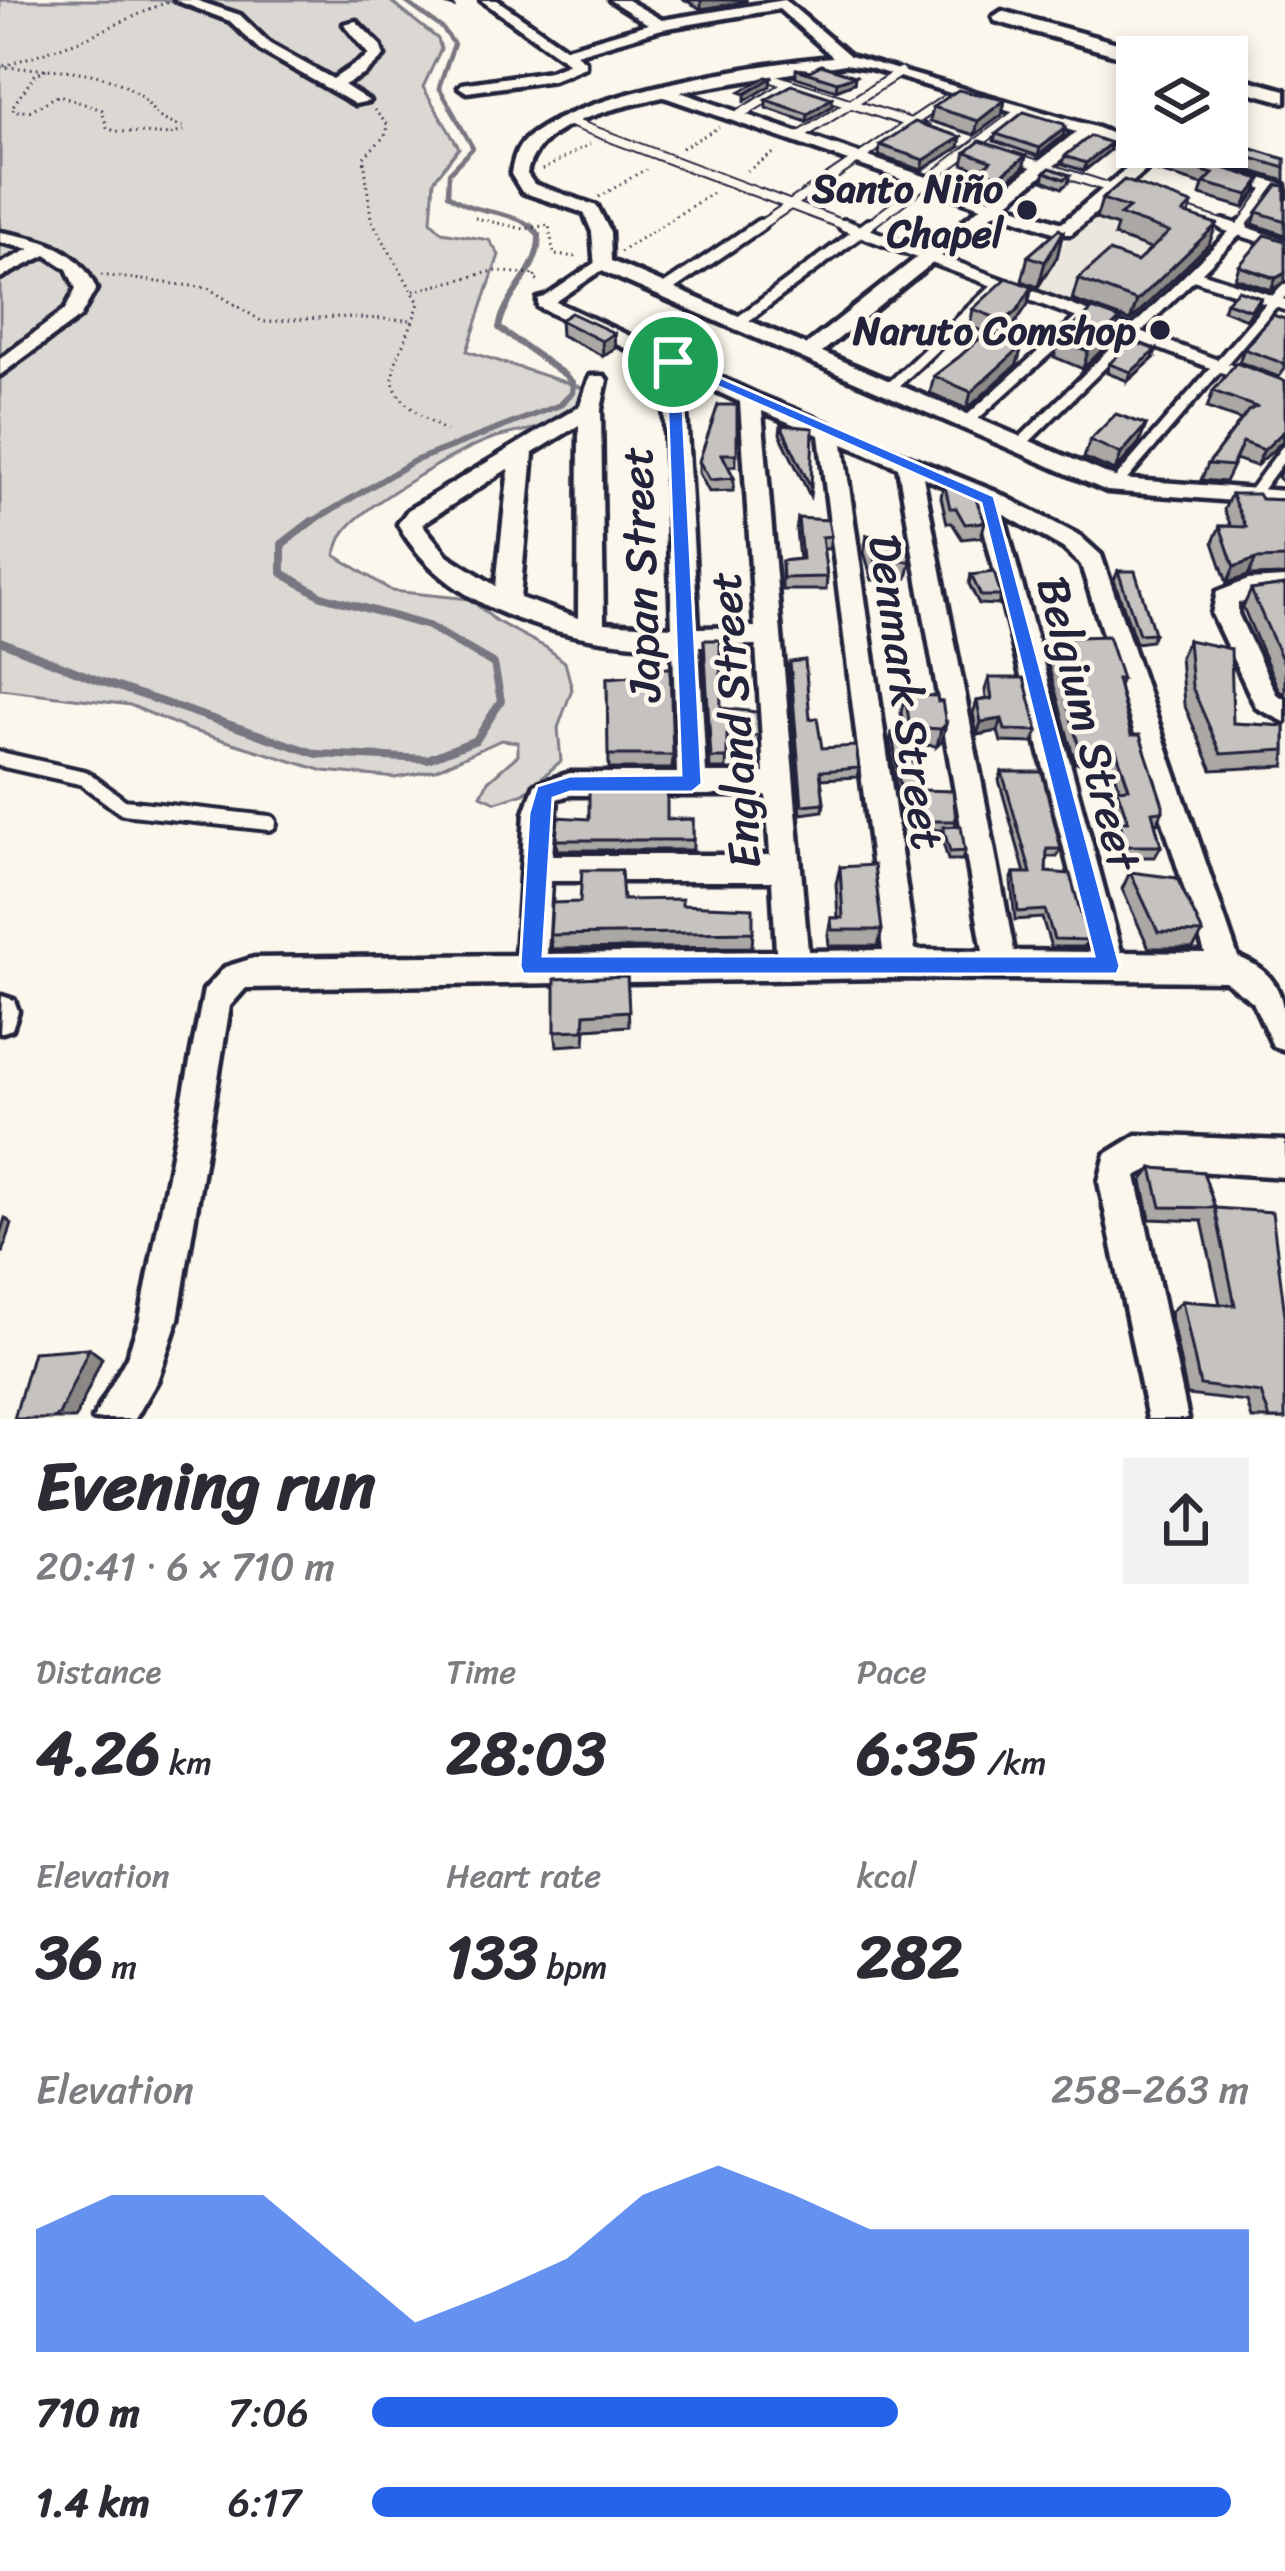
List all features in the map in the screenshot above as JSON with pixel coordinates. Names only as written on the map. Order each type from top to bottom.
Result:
[{"type":"main road","points":[[1002,17],[1116,49]]},
{"type":"main road","points":[[1248,86],[1285,96]]},
{"type":"street","points":[[182,0],[241,11],[265,47],[361,101]]},
{"type":"street","points":[[467,87],[523,81],[578,67],[579,61],[567,52],[488,0]]},
{"type":"street","points":[[617,0],[660,25]]},
{"type":"street","points":[[567,52],[660,25],[806,1]]},
{"type":"street","points":[[784,4],[844,60]]},
{"type":"street","points":[[331,86],[360,71],[376,56],[375,48],[351,24]]},
{"type":"street","points":[[1116,139],[900,72],[844,60],[606,106],[529,145],[520,166],[521,182],[541,194],[591,210],[599,224],[602,260],[1018,446],[1115,486],[1285,498]]},
{"type":"street","points":[[665,93],[735,117],[790,143],[859,159],[1065,230],[1114,189],[1130,168]]},
{"type":"street","points":[[809,352],[1089,130]]},
{"type":"street","points":[[1209,168],[1278,188]]},
{"type":"street","points":[[0,237],[64,255],[83,276],[86,289],[74,313],[0,369]]},
{"type":"street","points":[[0,272],[45,248]]},
{"type":"street","points":[[545,303],[1070,539],[1092,561],[1225,968]]},
{"type":"street","name":"Japan Street","points":[[673,362],[692,784]]},
{"type":"street","points":[[591,631],[590,409],[597,380]]},
{"type":"street","name":"England Street","points":[[750,398],[793,964]]},
{"type":"street","points":[[590,409],[410,524],[446,568],[507,601],[591,631],[684,638],[771,636]]},
{"type":"street","name":"Denmark Street","points":[[830,432],[901,964]]},
{"type":"street","points":[[507,601],[522,452]]},
{"type":"street","points":[[909,465],[1001,965]]},
{"type":"street","name":"Belgium Street","points":[[988,500],[1108,966]]},
{"type":"street","points":[[1275,706],[1225,614],[1226,598],[1248,589],[1285,587]]},
{"type":"street","points":[[531,966],[544,792],[570,784],[781,784]]},
{"type":"street","points":[[536,868],[786,868]]},
{"type":"street","points":[[113,1419],[142,1367],[159,1319],[215,1000],[224,986],[254,972],[793,964],[1225,968],[1245,972],[1264,987],[1285,1035]]},
{"type":"street","points":[[1168,1419],[1117,1182],[1125,1159],[1152,1151],[1285,1159]]},
{"type":"lane","points":[[790,143],[900,72]]},
{"type":"lane","points":[[760,74],[933,130]]},
{"type":"lane","points":[[735,117],[790,84]]},
{"type":"lane","points":[[664,290],[960,91]]},
{"type":"lane","points":[[739,322],[1022,110]]},
{"type":"lane","points":[[570,122],[1263,382]]},
{"type":"lane","points":[[954,138],[1134,196]]},
{"type":"lane","points":[[1018,446],[1278,188]]},
{"type":"lane","points":[[1155,203],[1285,245]]},
{"type":"lane","points":[[545,303],[602,260]]},
{"type":"lane","points":[[1194,275],[1280,303]]},
{"type":"lane","points":[[890,388],[1000,284]]},
{"type":"lane","points":[[1115,486],[1218,366],[1280,303],[1285,289]]},
{"type":"lane","points":[[967,422],[1084,316]]},
{"type":"lane","points":[[1251,496],[1285,451]]},
{"type":"lane","points":[[0,759],[84,778],[123,808],[269,824]]},
{"type":"path","points":[[1,67],[83,39],[172,0]]},
{"type":"path","points":[[1,67],[46,69],[122,85],[136,92],[158,120],[178,123],[186,130],[170,135],[114,131],[102,110],[59,95],[29,111],[14,111],[12,107],[35,75],[46,69]]},
{"type":"path","points":[[361,101],[388,125],[385,136],[364,157],[368,209],[414,290],[419,309],[394,361],[392,386],[405,406],[446,431]]},
{"type":"path","points":[[475,218],[524,229],[544,226],[553,232],[554,255],[602,260],[790,143]]},
{"type":"path","points":[[414,290],[481,273],[533,274]]},
{"type":"path","points":[[83,276],[208,288],[263,322],[334,317],[413,320]]},
{"type":"shaded area","points":[[0,0],[389,0],[438,39],[441,49],[423,87],[459,148],[434,180],[431,221],[442,232],[489,240],[499,255],[467,351],[583,388],[586,396],[579,408],[556,423],[488,440],[412,480],[357,519],[344,533],[335,555],[392,591],[470,599],[496,621],[565,662],[572,689],[558,728],[561,761],[524,793],[496,802],[481,795],[488,781],[518,755],[518,742],[501,740],[435,770],[396,778],[324,771],[187,729],[130,705],[0,689]]},
{"type":"shaded area","points":[[1091,218],[1203,257],[1131,329],[1014,286]]},
{"type":"building","points":[[821,65],[855,76],[837,82],[796,69],[810,71]]},
{"type":"building","points":[[771,78],[745,94],[740,92]]},
{"type":"building","points":[[792,85],[832,98],[808,114],[766,100]]},
{"type":"building","points":[[958,90],[1005,100],[978,121],[933,107]]},
{"type":"building","points":[[1024,112],[1065,128],[1040,148],[996,134]]},
{"type":"building","points":[[915,122],[961,137],[924,160],[880,145]]},
{"type":"building","points":[[1090,136],[1111,143],[1086,163],[1065,156]]},
{"type":"building","points":[[980,141],[1026,156],[1000,176],[981,171],[991,161],[966,152]]},
{"type":"building","points":[[1248,148],[1285,159],[1285,168],[1248,157]]},
{"type":"building","points":[[1050,168],[1070,175],[1064,179],[1045,172]]},
{"type":"building","points":[[1193,168],[1223,168],[1261,179],[1249,195],[1204,183],[1213,174]]},
{"type":"building","points":[[1124,180],[1192,204],[1183,213],[1217,224],[1137,301],[1078,279],[1109,252],[1137,262],[1169,232],[1120,215],[1129,208],[1102,199]]},
{"type":"building","points":[[1277,185],[1285,186],[1285,221],[1257,212]]},
{"type":"building","points":[[1059,229],[1063,232],[1045,262],[1028,256]]},
{"type":"building","points":[[1265,235],[1285,241],[1285,273],[1276,278],[1239,266]]},
{"type":"building","points":[[1007,278],[1032,287],[1017,311],[1004,321],[973,309]]},
{"type":"building","points":[[1238,290],[1261,298],[1250,310],[1226,302]]},
{"type":"building","points":[[1093,309],[1120,319],[1088,351],[1059,340]]},
{"type":"building","points":[[571,313],[614,333],[602,341],[560,320]]},
{"type":"building","points":[[1273,315],[1285,319],[1285,364],[1244,349]]},
{"type":"building","points":[[987,332],[1022,346],[971,392],[934,376],[959,357]]},
{"type":"building","points":[[1133,341],[1156,350],[1131,372],[1109,364]]},
{"type":"building","points":[[1236,363],[1285,381],[1285,430],[1264,450],[1243,442],[1232,466],[1208,464],[1256,407],[1213,391]]},
{"type":"building","points":[[718,405],[737,405],[737,454],[722,454],[734,478],[710,480],[699,461]]},
{"type":"building","points":[[1116,414],[1146,425],[1121,454],[1090,440]]},
{"type":"building","points":[[781,425],[813,428],[811,488]]},
{"type":"building","points":[[944,482],[971,487],[985,522],[965,524],[956,508],[950,508]]},
{"type":"building","points":[[1231,494],[1285,500],[1285,558],[1256,559],[1234,567],[1220,526],[1246,527]]},
{"type":"building","points":[[798,518],[828,520],[831,536],[822,537],[827,577],[783,578],[782,561],[802,559]]},
{"type":"building","points":[[867,535],[906,542],[911,561],[876,562]]},
{"type":"building","points":[[1118,571],[1135,571],[1154,633],[1139,634]]},
{"type":"building","points":[[994,572],[1001,596],[981,596],[971,575]]},
{"type":"building","points":[[1285,585],[1285,666],[1251,590]]},
{"type":"building","points":[[1108,636],[1122,679],[1117,679],[1131,735],[1140,735],[1163,805],[1163,811],[1152,812],[1161,846],[1128,846],[1119,821],[1128,821],[1117,789],[1129,788],[1116,750],[1080,751],[1049,638]]},
{"type":"building","points":[[704,640],[720,640],[721,708],[757,712],[759,736],[727,734],[727,758],[711,758]]},
{"type":"building","points":[[1188,640],[1231,649],[1233,723],[1285,726],[1285,750],[1221,754],[1192,687]]},
{"type":"building","points":[[805,660],[810,719],[817,718],[822,748],[856,746],[859,768],[820,771],[824,803],[802,805],[790,662]]},
{"type":"building","points":[[647,668],[670,668],[673,755],[608,755],[607,678],[646,675]]},
{"type":"building","points":[[989,678],[1024,678],[1038,731],[1005,730],[1002,719],[981,722],[977,701],[992,699]]},
{"type":"building","points":[[905,695],[937,696],[946,724],[941,729],[910,727]]},
{"type":"building","points":[[904,732],[921,790],[953,791],[956,821],[905,821],[892,733]]},
{"type":"building","points":[[1002,772],[1042,772],[1061,849],[1047,849],[1046,872],[1070,874],[1088,940],[1054,939],[1045,910],[1018,912],[1014,873],[1031,873]]},
{"type":"building","points":[[589,789],[667,789],[667,820],[693,819],[693,840],[556,840],[558,817],[589,819]]},
{"type":"building","points":[[961,826],[965,851],[950,852],[943,827]]},
{"type":"building","points":[[874,865],[882,930],[832,930],[831,918],[843,918],[840,867]]},
{"type":"building","points":[[582,870],[621,870],[623,900],[682,899],[682,905],[753,908],[753,932],[550,935],[552,903],[580,902]]},
{"type":"building","points":[[1130,872],[1177,878],[1203,933],[1158,932]]},
{"type":"building","points":[[627,976],[629,1011],[585,1014],[584,1030],[555,1031],[555,979]]},
{"type":"building","points":[[1152,1168],[1203,1172],[1215,1208],[1161,1207]]},
{"type":"building","points":[[1215,1208],[1272,1212],[1285,1315],[1285,1419],[1270,1419],[1261,1393],[1200,1385],[1182,1301],[1235,1305]]},
{"type":"building","points":[[89,1348],[59,1415],[14,1419],[33,1352]]},
{"type":"waterway","points":[[403,0],[442,28],[454,44],[439,87],[473,148],[449,173],[448,194],[532,228]]},
{"type":"waterway","points":[[308,524],[414,461],[560,405],[572,393],[573,383],[565,375],[499,328],[538,248],[539,235],[532,228]]},
{"type":"waterway","points":[[308,524],[312,521]]},
{"type":"waterway","points":[[0,641],[100,681],[317,754],[428,759],[476,740],[501,701],[494,664],[428,626],[322,596],[282,573],[282,544],[308,524]]},
{"type":"place","name":"Santo Niño Chapel","points":[[1027,210]]},
{"type":"place","name":"Naruto Comshop","points":[[1160,330]]},
{"type":"route","points":[[673,362],[988,500],[1108,966],[531,966],[544,792],[570,784],[692,784],[673,362]]}]
